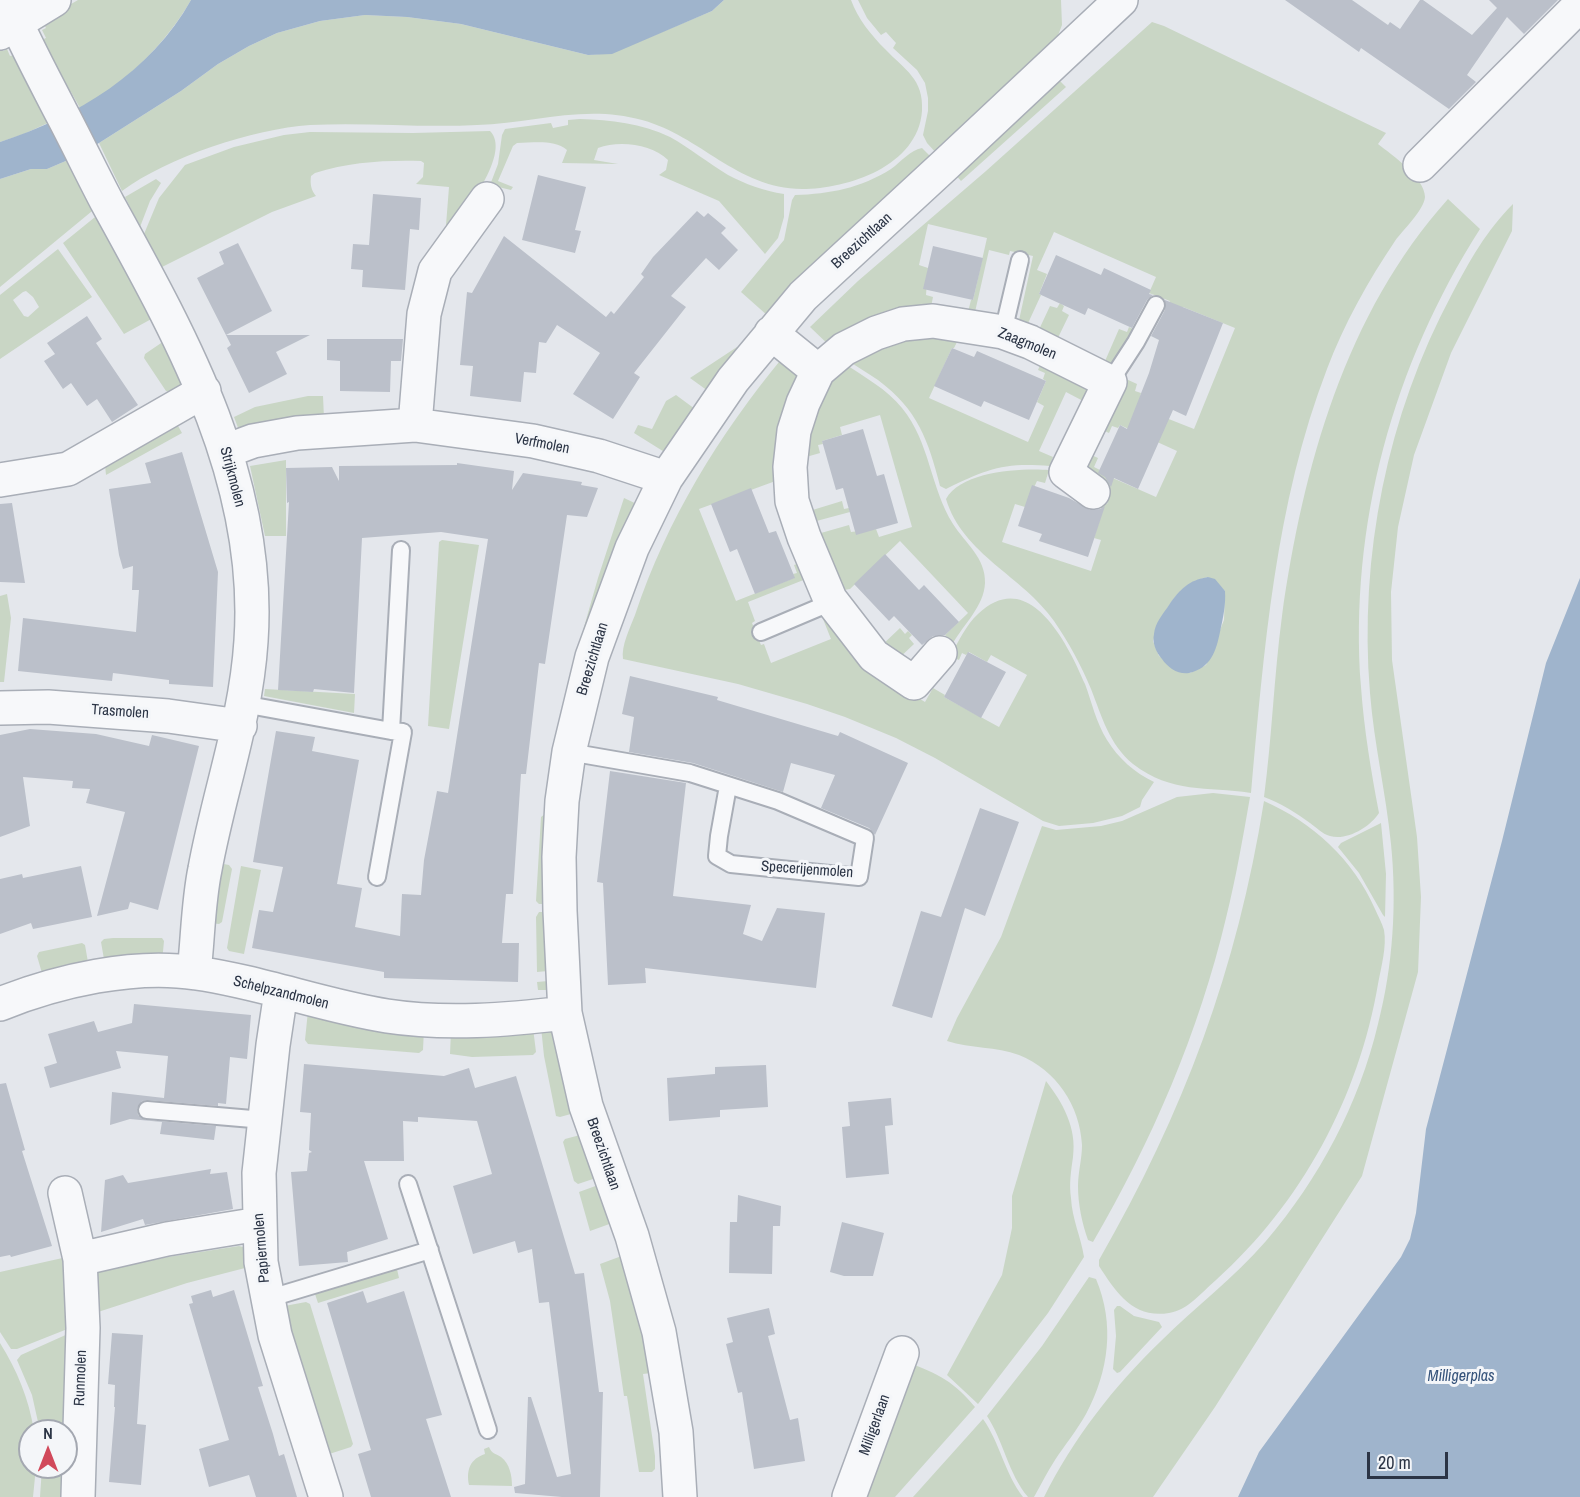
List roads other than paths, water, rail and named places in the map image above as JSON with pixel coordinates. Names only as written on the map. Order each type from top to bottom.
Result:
[{"type":"street","points":[[7,19],[54,0]]},
{"type":"street","name":"Breezichtlaan","points":[[680,1497],[676,1432],[659,1332],[632,1236],[586,1106],[565,1013],[559,857],[562,801],[569,752],[592,657],[632,548],[666,478],[733,380],[803,296],[1121,0]]},
{"type":"street","points":[[1420,165],[1580,6]]},
{"type":"street","name":"Strijkmolen","points":[[7,19],[54,99],[135,251],[204,391],[226,451],[246,529],[251,640],[241,715],[204,871],[194,972]]},
{"type":"street","points":[[415,425],[424,314],[435,271],[487,199]]},
{"type":"street","name":"Zaagmolen","points":[[940,653],[914,683],[874,656],[832,602],[804,537],[792,501],[790,467],[794,431],[803,403],[818,371],[844,349],[876,333],[903,324],[933,321],[1003,332],[1030,342],[1110,382]]},
{"type":"street","points":[[771,333],[818,371]]},
{"type":"street","points":[[1093,492],[1066,472],[1110,382]]},
{"type":"street","points":[[0,480],[68,469],[204,391]]},
{"type":"street","name":"Verfmolen","points":[[226,451],[253,441],[297,432],[415,425],[533,441],[599,456],[666,478]]},
{"type":"street","name":"Trasmolen","points":[[0,708],[12,706],[70,708],[168,716],[241,715]]},
{"type":"street","name":"Schelpzandmolen","points":[[0,1004],[27,994],[97,977],[144,971],[194,972],[339,1008],[390,1016],[480,1020],[565,1013]]},
{"type":"street","name":"Papiermolen","points":[[281,992],[259,1173],[261,1262],[275,1335],[326,1497]]},
{"type":"street","name":"Runmolen","points":[[65,1193],[80,1259],[83,1328],[78,1497]]},
{"type":"street","points":[[80,1259],[167,1239],[259,1224]]},
{"type":"street","name":"Milligerlaan","points":[[849,1497],[902,1353]]},
{"type":"lane","points":[[1003,332],[1020,260]]},
{"type":"lane","points":[[1110,382],[1136,342],[1156,305]]},
{"type":"lane","points":[[391,731],[401,550]]},
{"type":"lane","points":[[761,632],[832,602]]},
{"type":"lane","points":[[241,715],[403,732],[377,877]]},
{"type":"lane","name":"Specerijenmolen","points":[[569,752],[690,773],[778,801],[865,838],[859,877],[731,864],[717,856],[718,836],[728,786]]},
{"type":"lane","points":[[147,1110],[264,1120]]},
{"type":"lane","points":[[408,1184],[488,1430]]},
{"type":"lane","points":[[267,1299],[430,1250]]},
{"type":"water","points":[[191,0],[724,0],[712,11],[612,54],[588,55],[461,24],[407,17],[365,15],[320,21],[277,33],[249,46],[99,143],[68,160],[47,169],[31,169],[0,179],[0,142],[57,119],[109,89],[155,49]]},
{"type":"water","points":[[1208,577],[1215,579],[1225,591],[1224,612],[1217,646],[1203,667],[1189,673],[1178,672],[1167,665],[1156,650],[1154,634],[1156,626],[1181,590],[1195,580]]},
{"type":"water","name":"Milligerplas","points":[[1580,578],[1580,1497],[1238,1497],[1259,1452],[1401,1257],[1410,1239],[1416,1213],[1426,1129],[1546,663]]}]
